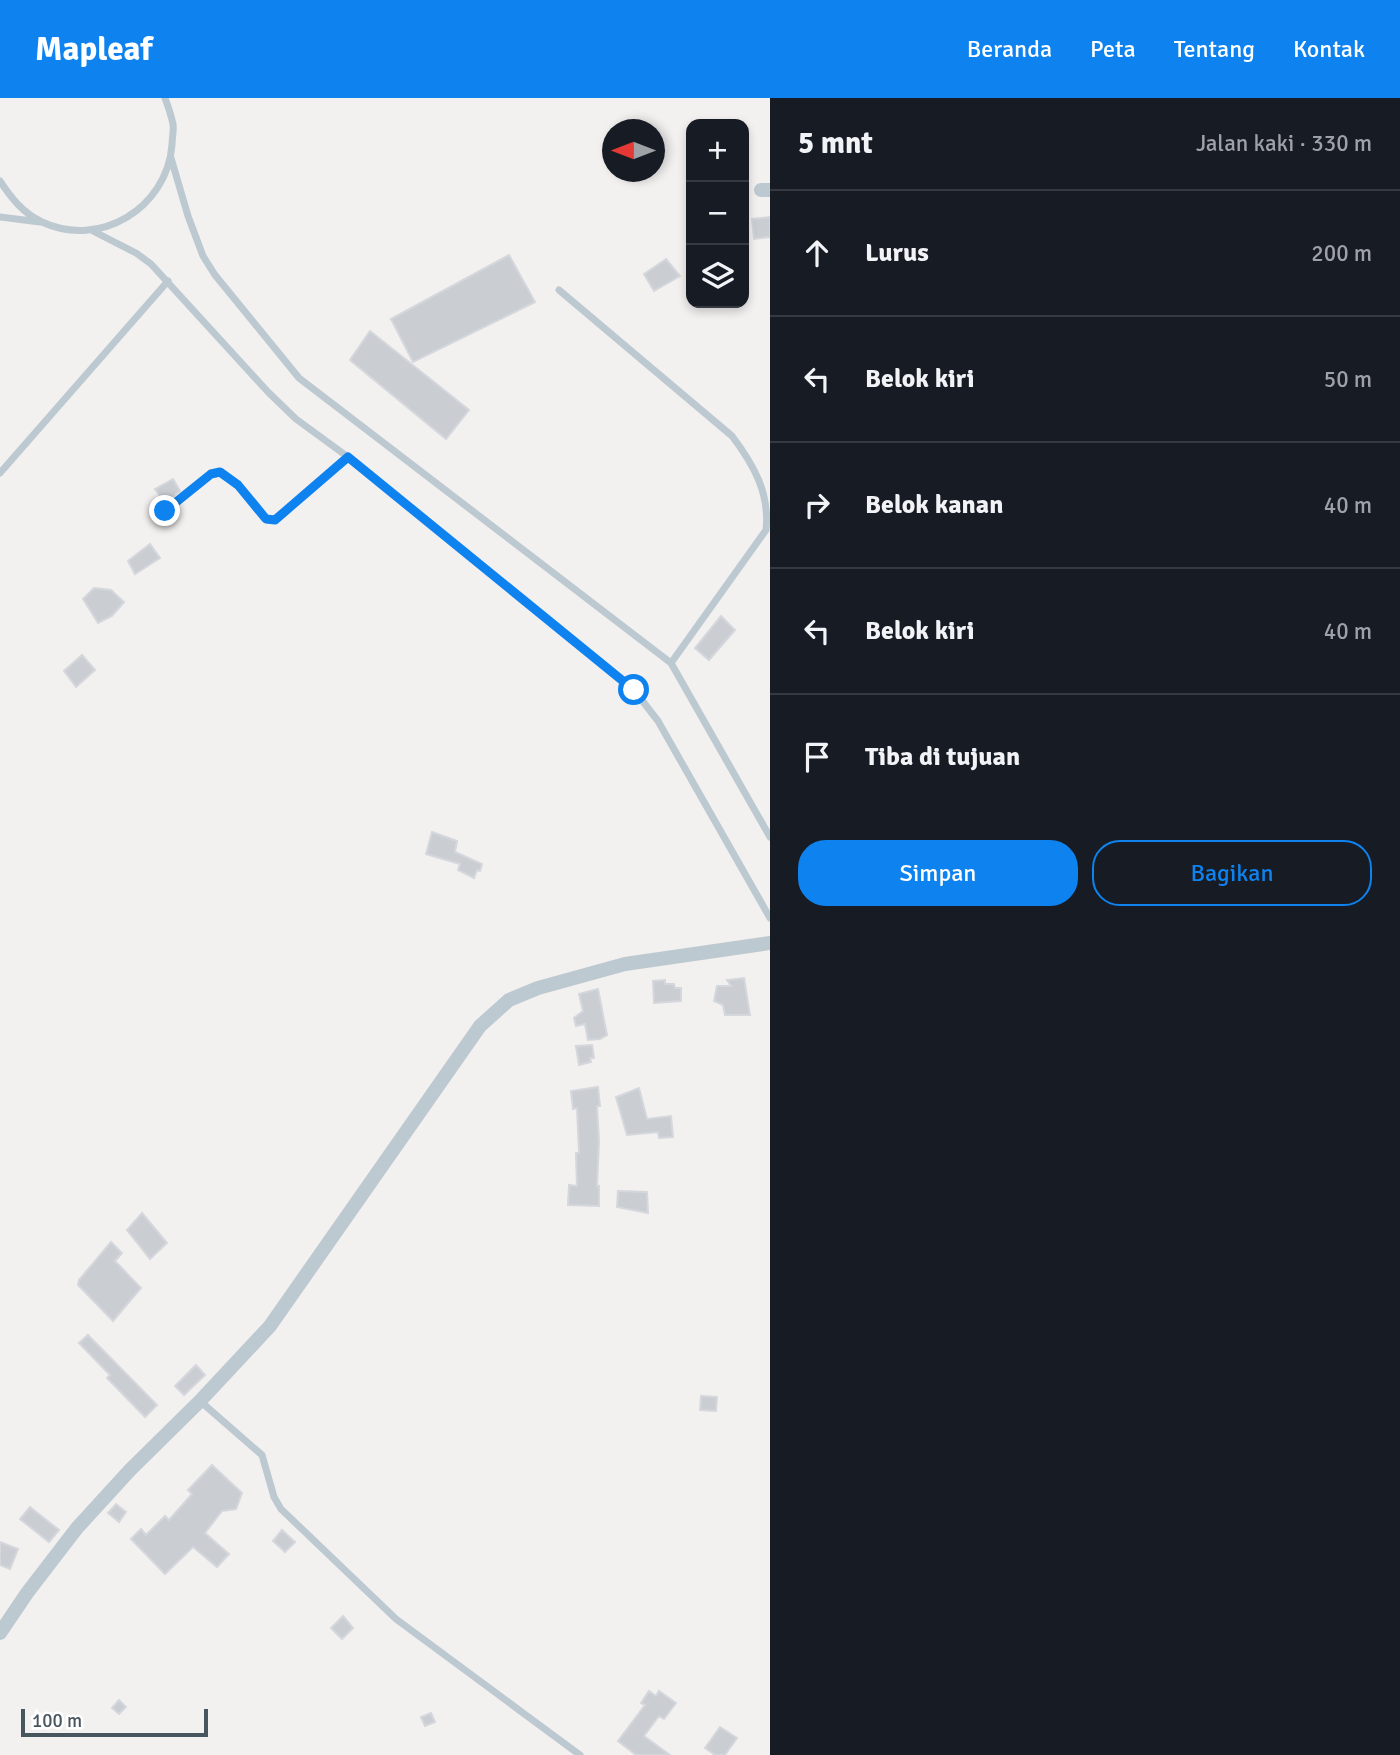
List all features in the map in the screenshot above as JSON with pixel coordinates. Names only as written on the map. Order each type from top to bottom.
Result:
[{"type":"street","points":[[0,1633],[77,1528],[270,1326],[480,1026],[509,1000],[538,988],[625,964],[770,943]]},
{"type":"lane","points":[[0,216],[41,222],[65,230],[91,230],[120,222],[144,206],[162,183],[171,158],[173,126],[165,98]]},
{"type":"lane","points":[[171,158],[187,216],[203,256],[215,275],[299,378],[671,663],[770,837]]},
{"type":"lane","points":[[0,181],[13,200]]},
{"type":"lane","points":[[0,190],[41,222]]},
{"type":"lane","points":[[91,230],[136,253],[168,281],[282,405],[618,677],[647,704],[770,918]]},
{"type":"lane","points":[[0,473],[168,281]]},
{"type":"lane","points":[[559,290],[732,436],[758,476],[768,498],[770,514],[766,530],[671,663]]},
{"type":"lane","points":[[165,511],[211,474],[220,472],[238,485],[266,519],[275,520],[348,457]]},
{"type":"lane","points":[[200,1401],[261,1455],[274,1497],[281,1509],[387,1611],[580,1755]]},
{"type":"building","points":[[770,217],[770,237],[754,239],[752,219]]},
{"type":"building","points":[[509,255],[535,302],[413,362],[391,319]]},
{"type":"building","points":[[666,259],[680,276],[654,291],[644,274]]},
{"type":"building","points":[[370,331],[469,410],[446,439],[350,360]]},
{"type":"building","points":[[173,479],[180,491],[165,503],[155,489]]},
{"type":"building","points":[[150,544],[160,558],[135,574],[128,561]]},
{"type":"building","points":[[94,588],[111,590],[124,602],[112,616],[98,623],[83,599]]},
{"type":"building","points":[[721,616],[735,630],[709,660],[695,648]]},
{"type":"building","points":[[82,655],[95,670],[76,687],[64,671]]},
{"type":"building","points":[[432,832],[457,841],[455,852],[482,864],[474,878],[458,870],[460,864],[426,854]]},
{"type":"building","points":[[744,978],[750,1015],[725,1015],[723,1005],[714,1001],[717,986],[731,986],[727,980]]},
{"type":"building","points":[[665,980],[665,984],[674,984],[675,988],[681,988],[681,1001],[654,1003],[653,981]]},
{"type":"building","points":[[598,989],[607,1035],[588,1040],[585,1024],[576,1026],[574,1018],[583,1011],[579,994]]},
{"type":"building","points":[[592,1045],[594,1058],[590,1058],[591,1062],[579,1065],[576,1046]]},
{"type":"building","points":[[598,1087],[599,1206],[568,1205],[569,1185],[577,1186],[576,1153],[579,1153],[577,1108],[573,1109],[571,1091]]},
{"type":"building","points":[[639,1088],[647,1119],[671,1116],[673,1137],[659,1138],[658,1132],[627,1135],[616,1097]]},
{"type":"building","points":[[618,1191],[647,1192],[648,1213],[617,1207]]},
{"type":"building","points":[[142,1213],[167,1243],[150,1259],[127,1230]]},
{"type":"building","points":[[111,1242],[122,1253],[115,1261],[141,1288],[113,1321],[78,1285],[79,1280]]},
{"type":"building","points":[[88,1335],[157,1405],[145,1417],[107,1378],[110,1375],[79,1343]]},
{"type":"building","points":[[196,1365],[205,1375],[184,1395],[175,1386]]},
{"type":"building","points":[[701,1396],[717,1397],[716,1411],[700,1410]]},
{"type":"building","points":[[212,1465],[242,1493],[236,1509],[222,1511],[205,1533],[229,1554],[217,1567],[193,1547],[165,1574],[131,1539],[141,1529],[146,1535],[165,1516],[169,1520],[192,1494],[188,1490]]},
{"type":"building","points":[[116,1504],[126,1512],[119,1522],[108,1513]]},
{"type":"building","points":[[30,1507],[59,1530],[49,1542],[20,1519]]},
{"type":"building","points":[[282,1530],[295,1542],[285,1552],[273,1541]]},
{"type":"building","points":[[0,1542],[18,1549],[10,1569],[0,1565]]},
{"type":"building","points":[[343,1616],[353,1628],[342,1639],[331,1628]]},
{"type":"building","points":[[649,1691],[656,1696],[659,1691],[676,1703],[664,1719],[659,1716],[644,1736],[670,1755],[636,1755],[618,1741],[645,1705],[641,1703]]},
{"type":"building","points":[[119,1700],[126,1707],[119,1714],[112,1708]]},
{"type":"building","points":[[431,1713],[435,1722],[425,1726],[421,1717]]},
{"type":"building","points":[[720,1727],[737,1738],[725,1755],[715,1755],[705,1748]]},
{"type":"route","points":[[165,511],[211,474],[220,472],[246,493],[266,519],[275,520],[348,457],[634,690]]}]
